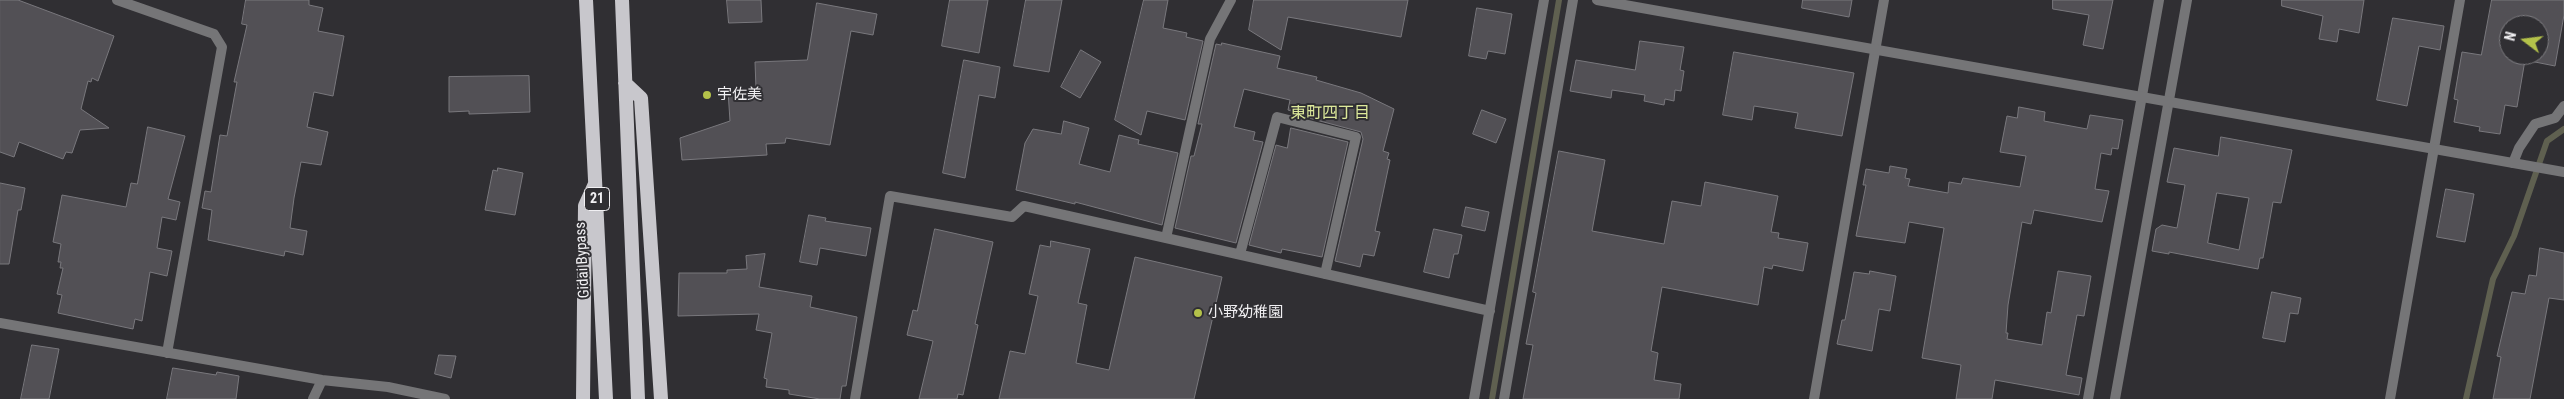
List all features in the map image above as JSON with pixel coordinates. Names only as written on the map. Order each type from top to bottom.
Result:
[{"type":"highway","name":"Gidai Bypass","points":[[586,0],[606,399]]},
{"type":"highway","name":"21","points":[[622,0],[638,399]]},
{"type":"highway","points":[[625,83],[641,98],[661,399]]},
{"type":"highway","name":"21","points":[[583,399],[585,206],[596,182]]},
{"type":"street","points":[[117,0],[214,34],[222,46],[167,353]]},
{"type":"street","points":[[1166,238],[1210,39],[1231,0]]},
{"type":"street","points":[[1474,399],[1544,0]]},
{"type":"street","points":[[1504,399],[1573,0]]},
{"type":"street","points":[[1597,0],[1876,48],[2564,172]]},
{"type":"street","points":[[1814,399],[1884,0]]},
{"type":"street","points":[[2088,399],[2159,0]]},
{"type":"street","points":[[2115,399],[2188,0]]},
{"type":"street","points":[[2390,399],[2460,0]]},
{"type":"street","points":[[2513,163],[2518,148],[2535,124],[2555,118],[2564,106]]},
{"type":"street","points":[[1240,254],[1277,117],[1356,137],[1326,274]]},
{"type":"street","points":[[855,399],[890,196],[1012,217],[1024,206],[1490,311]]},
{"type":"street","points":[[0,323],[322,380],[388,387],[445,399]]},
{"type":"street","points":[[314,399],[322,380]]},
{"type":"building","points":[[0,0],[18,0],[114,36],[98,81],[92,78],[91,82],[88,81],[81,109],[109,128],[80,130],[72,153],[66,152],[63,159],[19,142],[14,157],[0,152]]},
{"type":"building","points":[[246,0],[309,0],[309,5],[323,8],[318,31],[344,36],[333,96],[314,92],[307,127],[328,132],[321,165],[301,162],[290,228],[307,231],[303,255],[285,251],[284,256],[208,240],[212,210],[202,208],[205,191],[211,192],[220,135],[227,136],[237,82],[234,82],[247,25],[242,24]]},
{"type":"building","points":[[727,0],[761,0],[762,22],[729,23]]},
{"type":"building","points":[[950,0],[988,0],[979,53],[942,46]]},
{"type":"building","points":[[1026,0],[1062,0],[1049,72],[1014,66]]},
{"type":"building","points":[[1144,0],[1168,0],[1163,28],[1187,33],[1186,37],[1203,41],[1185,120],[1147,111],[1141,135],[1115,120]]},
{"type":"building","points":[[1254,0],[1408,0],[1401,37],[1288,17],[1281,50],[1249,30]]},
{"type":"building","points":[[1803,0],[1852,0],[1849,17],[1802,8]]},
{"type":"building","points":[[2053,0],[2113,0],[2103,49],[2083,45],[2089,15],[2053,9]]},
{"type":"building","points":[[2282,0],[2364,0],[2359,33],[2339,29],[2337,42],[2319,39],[2323,16],[2282,6]]},
{"type":"building","points":[[2492,0],[2564,0],[2564,15],[2555,66],[2549,65],[2549,15],[2499,15],[2499,65],[2524,65],[2517,107],[2505,105],[2500,134],[2479,131],[2480,127],[2454,122],[2458,100],[2454,99],[2462,52],[2481,55]]},
{"type":"building","points":[[817,3],[877,14],[873,35],[851,31],[830,145],[786,138],[785,143],[766,144],[767,155],[682,160],[680,138],[730,121],[728,91],[756,88],[755,62],[807,60]]},
{"type":"building","points":[[1477,8],[1512,14],[1505,54],[1488,51],[1486,59],[1469,56]]},
{"type":"building","points":[[2393,18],[2444,26],[2440,50],[2419,46],[2407,106],[2377,100]]},
{"type":"building","points":[[1640,41],[1684,47],[1680,70],[1684,71],[1681,91],[1675,90],[1674,101],[1665,99],[1664,105],[1644,101],[1645,95],[1612,90],[1611,98],[1570,91],[1576,60],[1635,70]]},
{"type":"building","points":[[1222,43],[1280,56],[1277,68],[1317,77],[1316,80],[1361,93],[1394,109],[1383,151],[1389,153],[1387,159],[1390,160],[1375,231],[1380,232],[1374,256],[1363,254],[1360,267],[1335,261],[1363,139],[1361,132],[1294,114],[1295,112],[1288,110],[1290,100],[1244,89],[1234,127],[1255,132],[1253,140],[1263,142],[1236,243],[1175,228],[1191,156],[1194,156],[1202,124],[1198,124],[1216,44],[1221,45]]},
{"type":"building","points":[[1081,50],[1101,62],[1080,98],[1061,87]]},
{"type":"building","points":[[1734,52],[1854,73],[1842,136],[1795,128],[1798,113],[1754,106],[1752,120],[1723,115]]},
{"type":"building","points":[[964,60],[1000,67],[995,98],[979,95],[965,178],[943,173]]},
{"type":"building","points":[[529,76],[530,112],[469,114],[469,111],[449,112],[449,77]]},
{"type":"building","points":[[2019,107],[2045,112],[2044,121],[2087,129],[2090,115],[2123,120],[2118,149],[2112,148],[2111,155],[2101,153],[2095,189],[2109,191],[2102,222],[2034,210],[2031,224],[2022,222],[2008,305],[2007,339],[2042,345],[2047,312],[2051,313],[2058,271],[2091,276],[2084,316],[2077,315],[2066,375],[2082,378],[2079,395],[1995,380],[1992,399],[1956,399],[1961,365],[1922,358],[1944,228],[1909,222],[1905,243],[1856,236],[1866,185],[1863,185],[1866,169],[1889,173],[1890,166],[1907,169],[1905,178],[1910,179],[1908,186],[1948,193],[1949,182],[1961,184],[1963,178],[2020,187],[2026,156],[2000,152],[2007,116],[2017,118]]},
{"type":"building","points":[[1482,110],[1506,119],[1496,143],[1473,134]]},
{"type":"building","points":[[1064,121],[1089,128],[1079,164],[1110,172],[1119,135],[1139,140],[1138,144],[1178,153],[1162,225],[1075,202],[1075,204],[1016,190],[1025,143],[1033,129],[1061,134]]},
{"type":"building","points":[[148,127],[185,136],[168,199],[180,202],[176,220],[162,217],[157,248],[172,251],[167,276],[150,272],[142,321],[135,319],[133,329],[58,313],[62,295],[57,294],[63,268],[60,268],[61,262],[58,262],[61,244],[53,242],[62,195],[126,207],[131,183],[137,184]]},
{"type":"building","points":[[1291,128],[1348,142],[1322,257],[1282,249],[1281,253],[1249,245],[1276,145],[1287,148]]},
{"type":"building","points":[[2221,137],[2292,150],[2281,203],[2273,202],[2263,258],[2260,258],[2258,269],[2169,252],[2169,254],[2152,251],[2156,229],[2162,225],[2177,228],[2185,185],[2167,182],[2174,148],[2218,156]],"holes":[[[2217,193],[2249,198],[2239,250],[2208,243]]]},
{"type":"building","points":[[1559,151],[1605,160],[1592,231],[1664,244],[1672,201],[1701,206],[1705,182],[1778,196],[1771,232],[1779,233],[1778,238],[1808,243],[1803,271],[1773,265],[1772,269],[1764,267],[1758,305],[1662,287],[1651,351],[1658,353],[1654,380],[1681,384],[1679,399],[1523,399],[1533,345],[1526,344],[1536,293],[1533,292]]},
{"type":"building","points":[[498,168],[523,173],[515,215],[485,210],[493,170],[497,171]]},
{"type":"building","points":[[0,183],[25,188],[21,210],[18,210],[9,264],[0,264]]},
{"type":"building","points":[[2446,189],[2474,194],[2465,242],[2437,237]]},
{"type":"building","points":[[1466,207],[1489,212],[1485,231],[1462,226]]},
{"type":"building","points":[[809,215],[826,218],[825,221],[871,228],[866,256],[820,248],[817,265],[800,262]]},
{"type":"building","points":[[935,229],[993,242],[975,324],[978,325],[963,395],[958,394],[957,399],[919,399],[933,341],[907,335],[913,310],[917,311]]},
{"type":"building","points":[[1434,229],[1462,235],[1458,254],[1454,254],[1449,278],[1424,272]]},
{"type":"building","points":[[1051,241],[1090,249],[1078,303],[1087,305],[1076,363],[1109,370],[1135,257],[1222,277],[1194,399],[999,399],[1010,351],[1025,354],[1038,296],[1029,294],[1040,245],[1050,247]]},
{"type":"building","points":[[2540,248],[2564,253],[2564,300],[2549,298],[2530,399],[2493,399],[2501,357],[2497,356],[2512,292],[2525,294],[2529,275],[2536,276]]},
{"type":"building","points":[[765,254],[759,287],[812,296],[810,307],[857,317],[846,386],[842,386],[840,399],[820,399],[789,394],[789,390],[766,387],[767,379],[764,378],[772,333],[756,330],[759,314],[678,316],[679,273],[727,273],[727,270],[747,269],[746,256]]},
{"type":"building","points":[[1870,271],[1896,276],[1890,311],[1879,309],[1872,351],[1837,344],[1842,320],[1845,320],[1854,272],[1869,274]]},
{"type":"building","points":[[2272,292],[2301,298],[2298,314],[2290,313],[2285,342],[2263,338]]},
{"type":"building","points":[[32,345],[59,349],[49,399],[21,399]]},
{"type":"building","points":[[439,355],[456,356],[451,378],[435,374]]},
{"type":"building","points":[[173,368],[216,375],[217,372],[239,376],[236,399],[167,399]]},
{"type":"waterway","points":[[1492,399],[1559,0]]},
{"type":"waterway","points":[[2466,399],[2493,279],[2514,236],[2547,141],[2564,129]]},
{"type":"place","name":"宇佐美","points":[[707,95]]},
{"type":"place","name":"小野幼稚園","points":[[1198,313]]},
{"type":"district","name":"東町四丁目","points":[[1330,114]]}]
